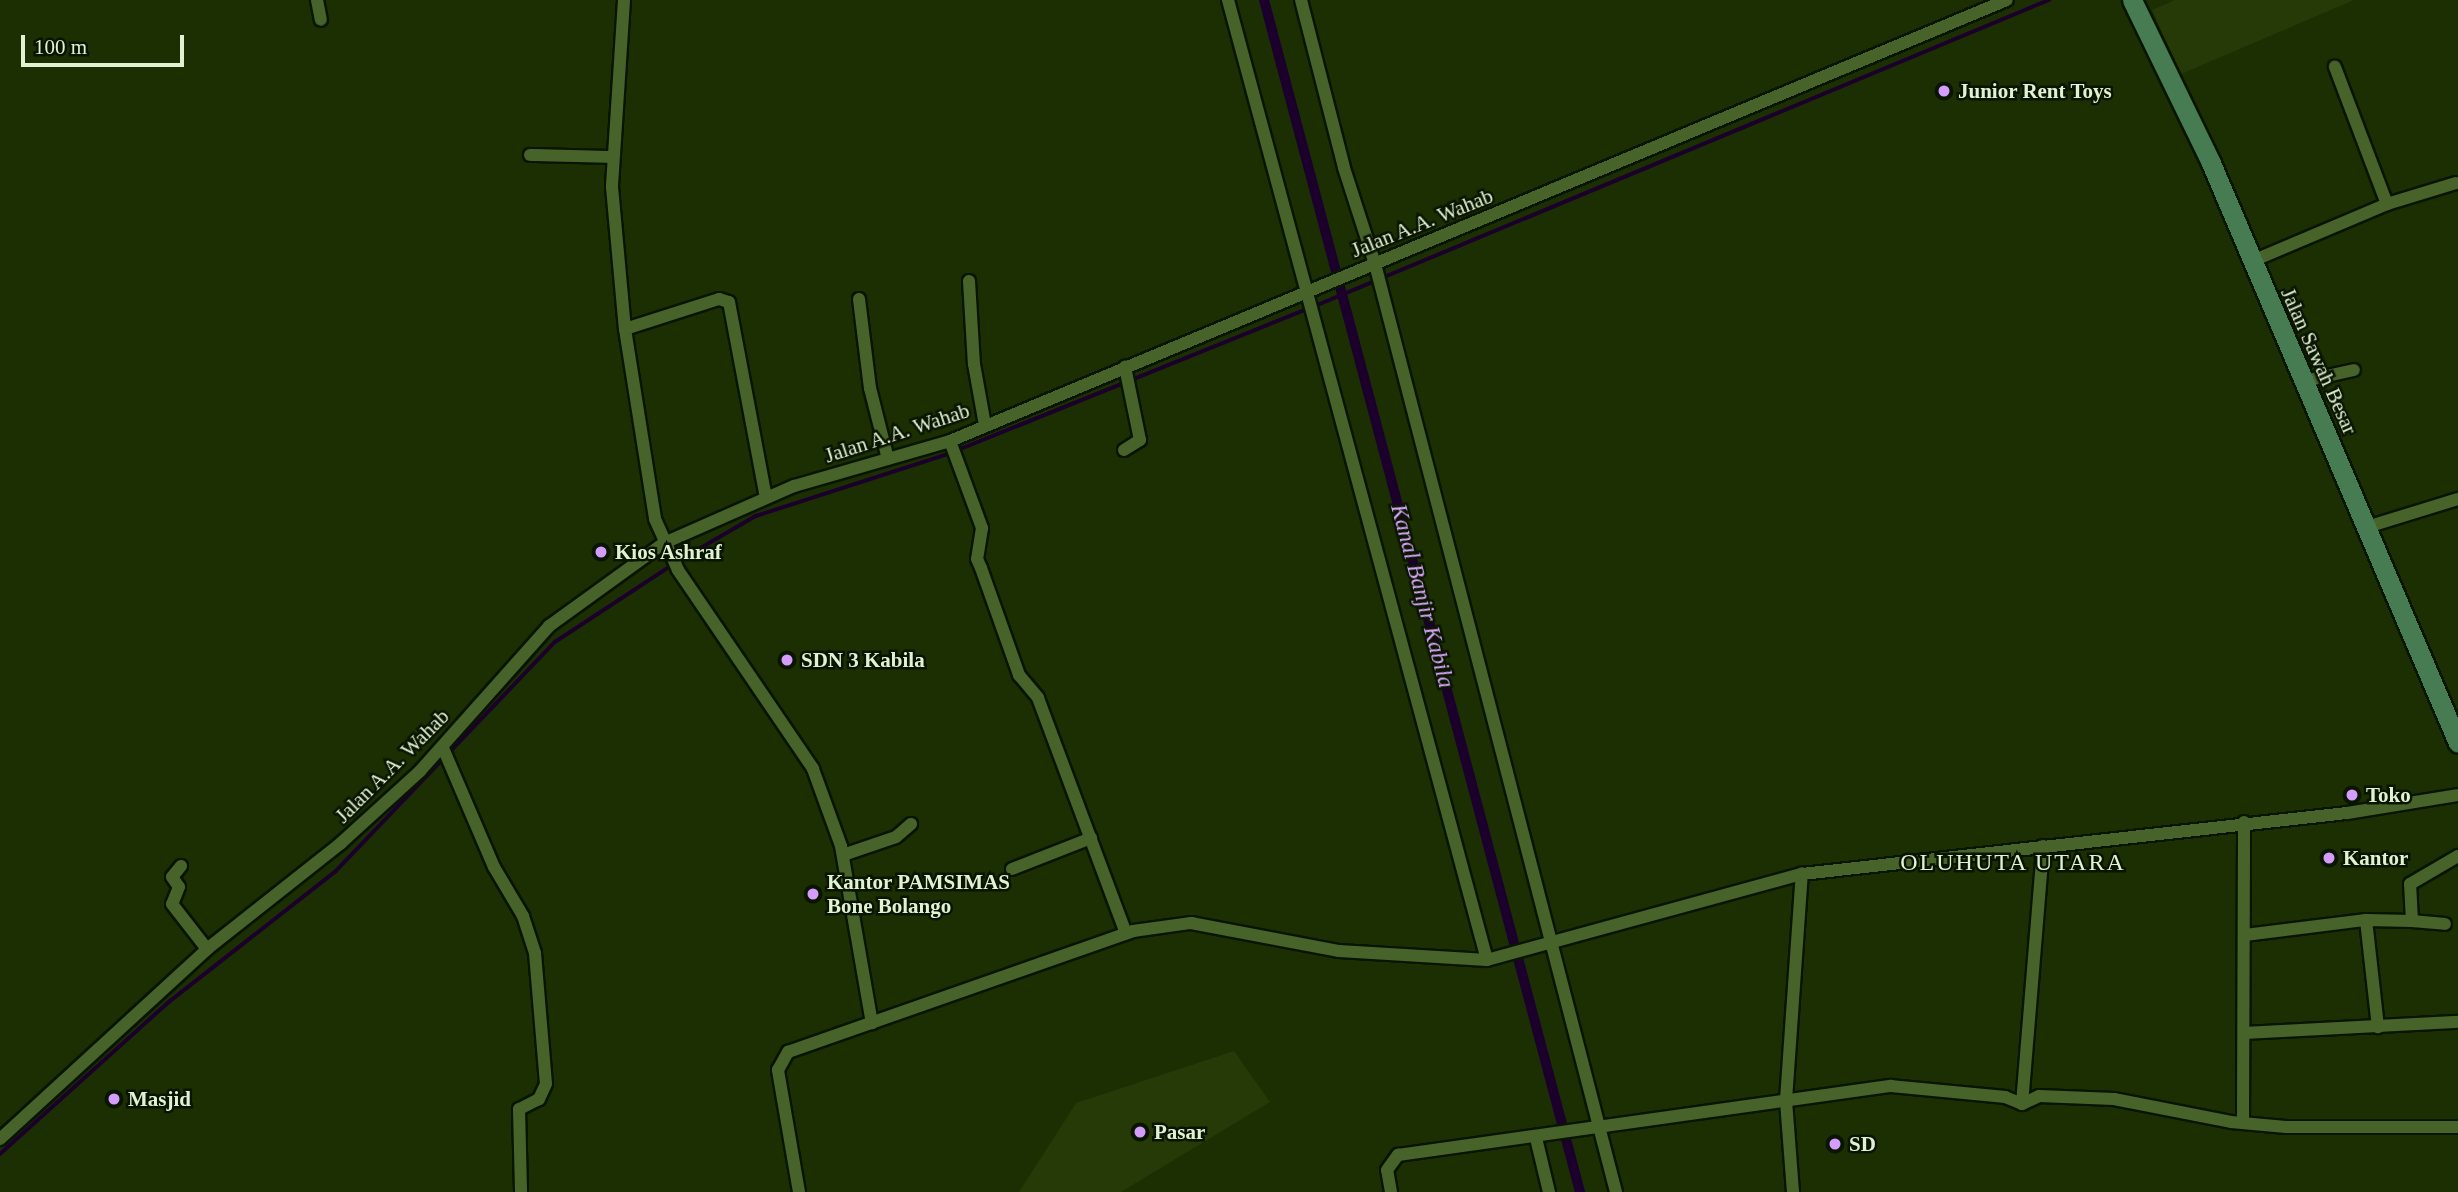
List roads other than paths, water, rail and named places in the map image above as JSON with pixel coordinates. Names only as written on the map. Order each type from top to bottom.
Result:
[{"type":"main road","name":"Jalan Sawah Besar","points":[[2132,0],[2211,163],[2250,262],[2304,380],[2458,743]]},
{"type":"street","points":[[317,0],[321,20]]},
{"type":"street","points":[[624,0],[611,157],[625,329],[641,448],[666,548],[678,570],[807,754],[843,855],[872,1023]]},
{"type":"street","points":[[1228,0],[1492,959]]},
{"type":"street","points":[[1301,0],[1616,1192]]},
{"type":"street","name":"Jalan A.A. Wahab","points":[[0,1139],[207,948],[341,843],[445,755],[549,626],[666,548],[766,497],[888,459],[952,447],[985,425],[1126,376],[1308,290],[2007,0]]},
{"type":"street","points":[[2335,67],[2387,204]]},
{"type":"street","points":[[530,156],[611,157]]},
{"type":"street","points":[[2250,262],[2387,204],[2456,183]]},
{"type":"street","points":[[969,281],[974,364],[985,425]]},
{"type":"street","points":[[625,329],[719,299],[729,302],[766,497]]},
{"type":"street","points":[[859,299],[870,388],[888,459]]},
{"type":"street","points":[[2304,380],[2354,370]]},
{"type":"street","points":[[1124,450],[1140,440],[1126,376]]},
{"type":"street","points":[[952,447],[982,527],[978,559],[1019,675],[1038,698],[1126,933]]},
{"type":"street","points":[[2367,527],[2458,499]]},
{"type":"street","points":[[445,755],[494,867],[523,916],[535,953],[546,1084],[540,1099],[519,1109],[521,1192]]},
{"type":"street","points":[[799,1192],[778,1070],[782,1056],[1126,933],[1191,923],[1339,951],[1492,959],[1802,874],[2244,822],[2372,810],[2458,795]]},
{"type":"street","points":[[2243,1123],[2244,822]]},
{"type":"street","points":[[843,855],[896,837],[911,824]]},
{"type":"street","points":[[1012,869],[1091,838]]},
{"type":"street","points":[[2022,1104],[2043,846]]},
{"type":"street","points":[[2412,921],[2410,884],[2458,856]]},
{"type":"street","points":[[181,866],[172,877],[179,887],[172,904],[207,948]]},
{"type":"street","points":[[1793,1192],[1786,1100],[1802,874]]},
{"type":"street","points":[[2245,935],[2366,920],[2445,924]]},
{"type":"street","points":[[2366,920],[2378,1027]]},
{"type":"street","points":[[2245,1033],[2458,1022]]},
{"type":"street","points":[[1391,1192],[1387,1170],[1398,1154],[1542,1137],[1786,1100],[1909,1086],[1984,1098],[2005,1097],[2022,1104],[2039,1096],[2114,1099],[2243,1123],[2458,1127]]},
{"type":"street","points":[[1542,1137],[1549,1192]]},
{"type":"waterway","name":"Kanal Banjir Kabila","points":[[1264,0],[1580,1192]]},
{"type":"waterway","points":[[1382,278],[2049,0]]},
{"type":"waterway","name":"Kanal Banjir Kabila","points":[[1315,306],[1375,281]]},
{"type":"waterway","points":[[958,450],[1304,310]]},
{"type":"waterway","points":[[0,1154],[169,1002],[336,871],[555,642],[680,560],[756,516],[951,453]]},
{"type":"place","name":"Junior Rent Toys","points":[[1944,91]]},
{"type":"place","name":"Kios Ashraf","points":[[601,552]]},
{"type":"place","name":"SDN 3 Kabila","points":[[787,660]]},
{"type":"place","name":"Toko","points":[[2352,795]]},
{"type":"place","name":"Kantor","points":[[2329,858]]},
{"type":"place","name":"Kantor PAMSIMAS Bone Bolango","points":[[813,894]]},
{"type":"place","name":"Masjid","points":[[114,1099]]},
{"type":"place","name":"Pasar","points":[[1140,1132]]},
{"type":"place","name":"SD","points":[[1835,1144]]},
{"type":"district","name":"OLUHUTA UTARA","points":[[2013,863]]}]
